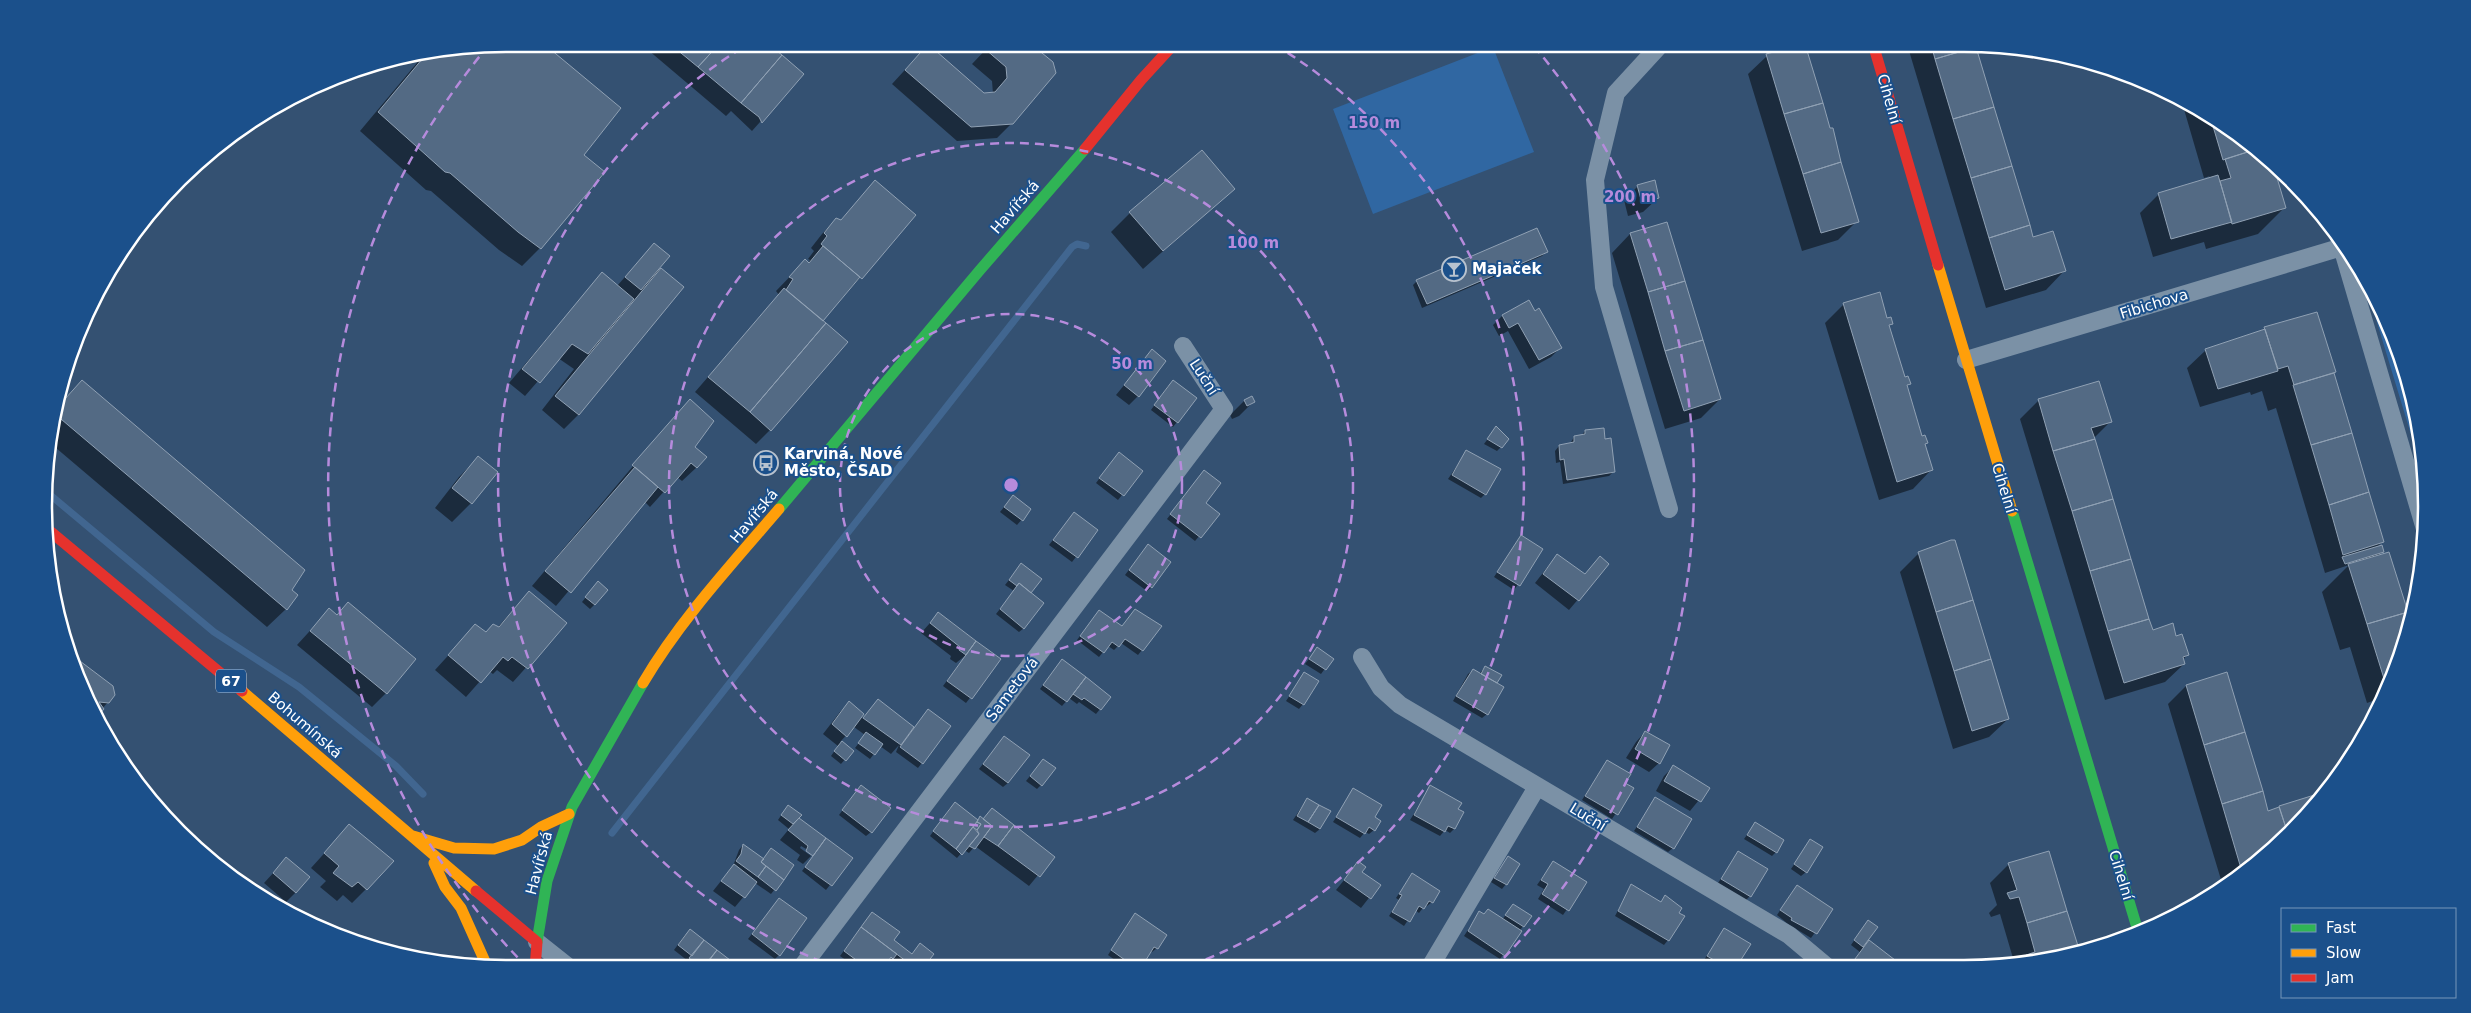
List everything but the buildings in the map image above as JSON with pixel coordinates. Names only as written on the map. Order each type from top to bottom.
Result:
[{"type":"street","name":"Havířská","points":[[535,960],[547,881],[569,814],[613,732],[653,666],[707,594],[1167,52]]},
{"type":"street","points":[[1654,52],[1616,93],[1595,180],[1604,287],[1669,509]]},
{"type":"street","name":"Cihelní","points":[[1875,52],[2137,926]]},
{"type":"street","name":"Fibichova","points":[[1966,360],[2335,244]]},
{"type":"street","name":"Fibichova","points":[[2346,260],[2418,489]]},
{"type":"street","name":"Luční","points":[[1183,346],[1224,409]]},
{"type":"street","name":"Sametová","points":[[807,960],[1224,409]]},
{"type":"street","name":"Bohumínská","points":[[53,534],[245,693],[408,834],[537,942]]},
{"type":"street","name":"Luční","points":[[1362,657],[1381,688],[1400,705],[1789,935],[1819,960]]},
{"type":"street","points":[[1434,960],[1537,787]]},
{"type":"street","points":[[408,834],[450,848],[473,852],[489,851],[504,848],[523,839],[540,827],[569,814]]},
{"type":"street","points":[[427,850],[445,887],[461,908],[484,960]]},
{"type":"street","points":[[537,942],[560,960]]},
{"type":"shaded area","points":[[1480,52],[1495,52],[1534,152],[1373,214],[1333,109]]},
{"type":"shaded area","points":[[2372,306],[2384,333],[2403,389],[2415,448]]},
{"type":"waterway","points":[[612,833],[1072,247],[1077,244],[1086,246]]},
{"type":"waterway","points":[[52,497],[214,632],[299,687],[396,766],[423,794]]},
{"type":"traffic: fast","points":[[779,509],[980,270],[1085,149]]},
{"type":"traffic: fast","points":[[2012,511],[2137,926]]},
{"type":"traffic: fast","points":[[537,942],[547,881],[572,807],[643,683]]},
{"type":"traffic: slow","points":[[1938,265],[2012,511]]},
{"type":"traffic: slow","points":[[643,683],[690,615],[779,509]]},
{"type":"traffic: slow","points":[[242,691],[476,891]]},
{"type":"traffic: slow","points":[[413,836],[454,848],[494,849],[522,840],[541,827],[569,814]]},
{"type":"traffic: slow","points":[[434,863],[445,887],[461,908],[484,960]]},
{"type":"traffic: jam","points":[[1085,149],[1141,80],[1167,52]]},
{"type":"traffic: jam","points":[[1875,52],[1938,265]]},
{"type":"traffic: jam","points":[[53,534],[242,691]]},
{"type":"traffic: jam","points":[[476,891],[537,942],[536,960]]},
{"type":"place","name":"Majaček","points":[[1454,269]]},
{"type":"place","name":"Karviná, Nové Město, ČSAD","points":[[766,463]]}]
